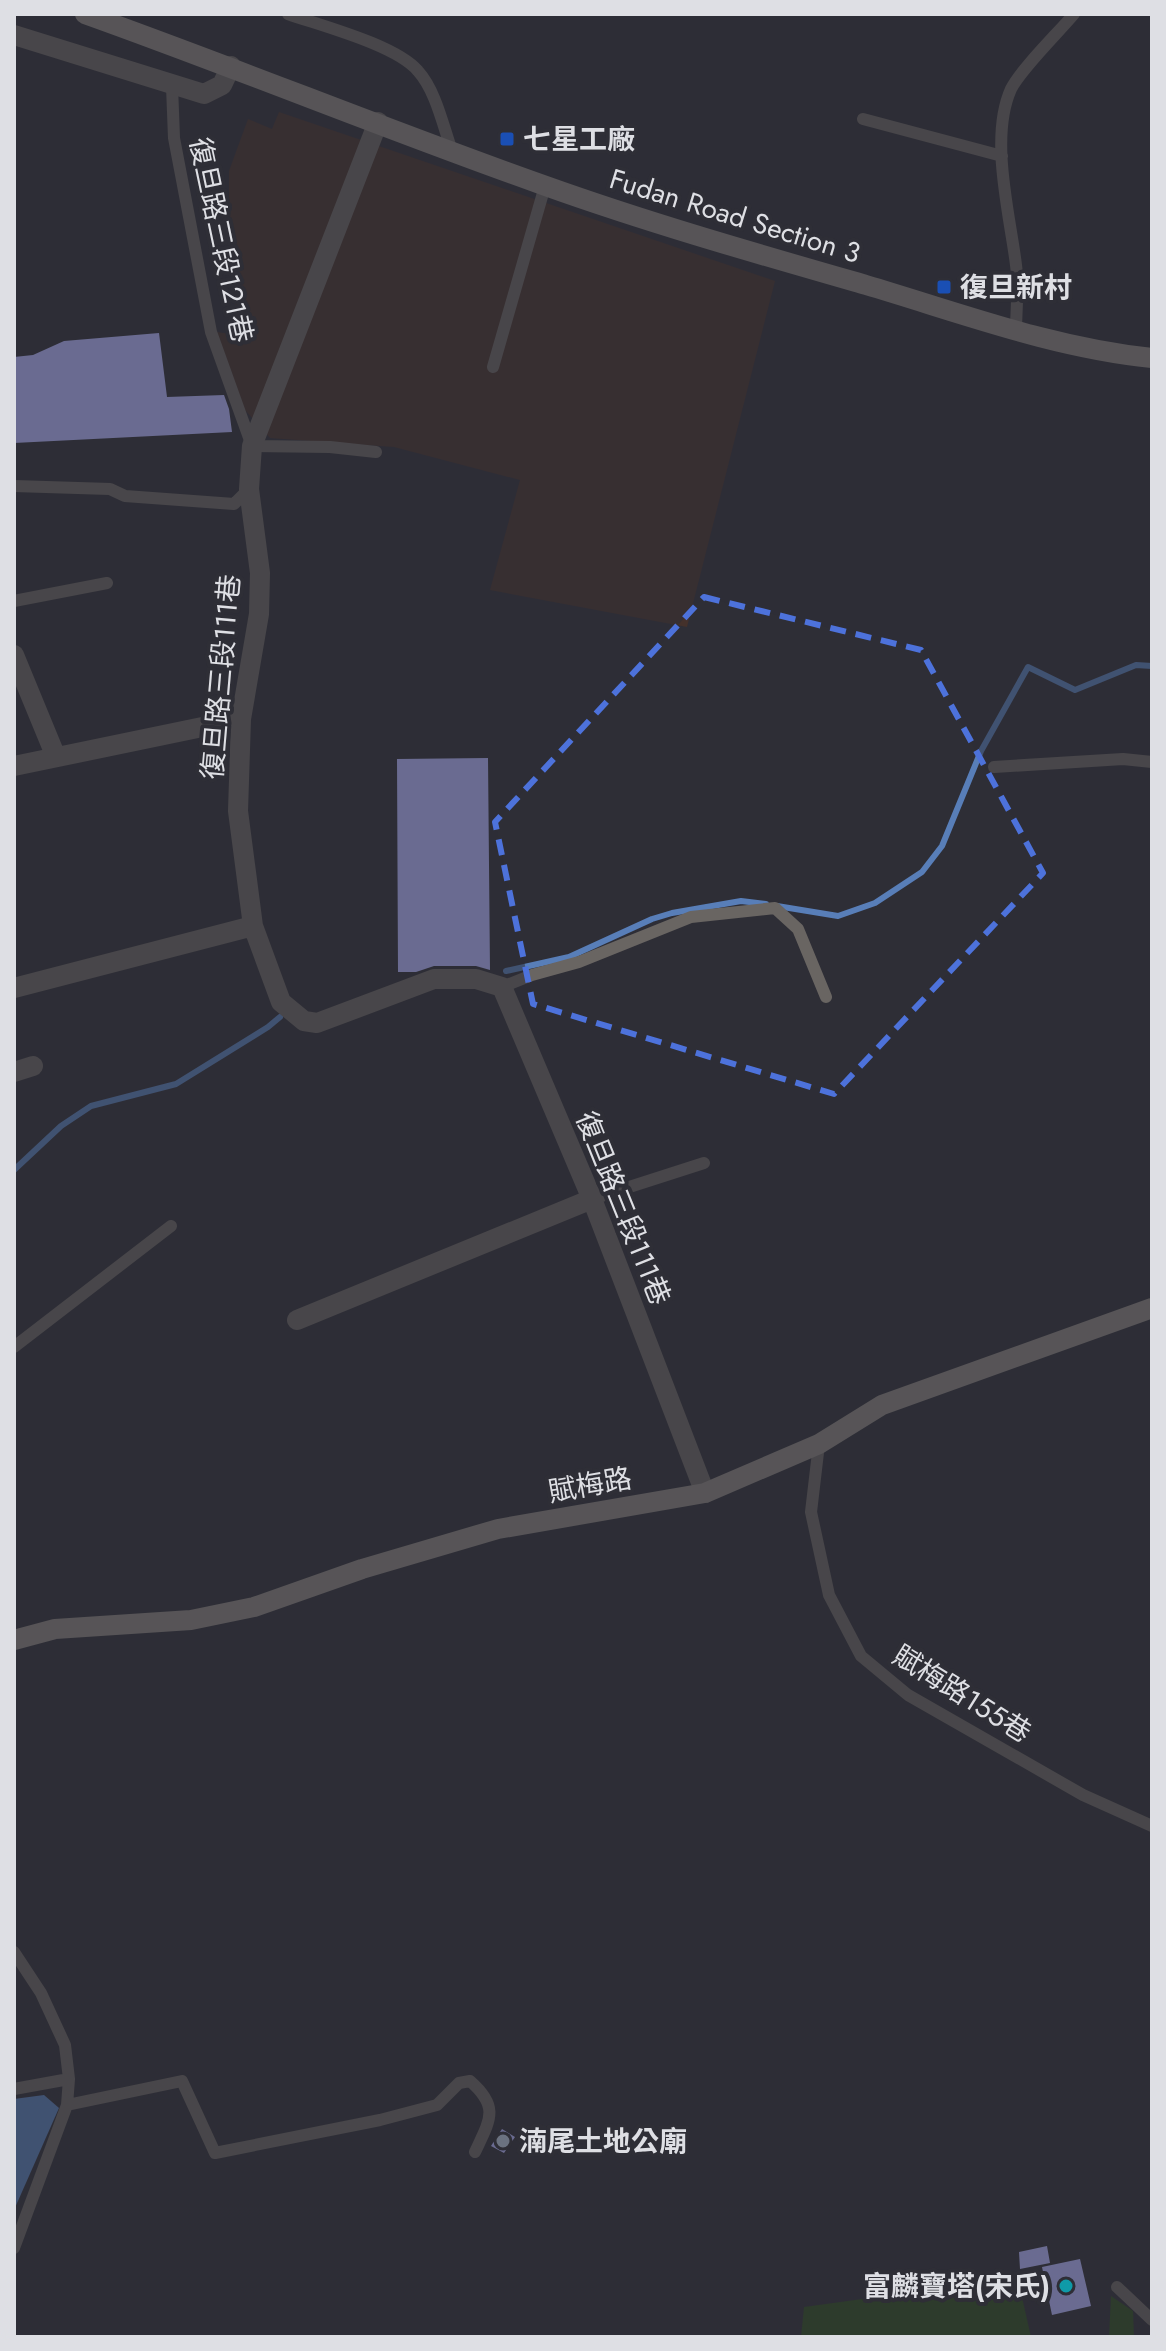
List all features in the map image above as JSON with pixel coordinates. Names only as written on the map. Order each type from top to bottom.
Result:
[{"type":"street","name":"Fudan Road Section 3","points":[[85,14],[231,66],[545,186],[712,240],[1016,332],[1152,358]]},
{"type":"street","points":[[14,35],[204,94],[222,85],[231,66]]},
{"type":"street","name":"復旦路三段111巷","points":[[378,122],[252,446],[249,489],[260,573],[259,614],[241,719],[238,811],[253,926],[281,1002],[304,1021],[317,1023],[434,979],[476,979],[502,987],[592,1199],[705,1493]]},
{"type":"street","points":[[14,655],[56,757]]},
{"type":"street","points":[[14,766],[241,719]]},
{"type":"street","points":[[14,988],[253,926]]},
{"type":"street","points":[[297,1320],[592,1199]]},
{"type":"street","name":"賦梅路","points":[[14,1640],[55,1629],[191,1620],[254,1607],[362,1569],[498,1529],[705,1493],[819,1444],[882,1405],[1152,1308]]},
{"type":"lane","points":[[288,14],[396,53],[418,70],[428,85],[452,151]]},
{"type":"lane","points":[[1016,332],[1017,268],[1006,209],[1002,156],[1005,108],[1012,87],[1074,14]]},
{"type":"lane","name":"復旦路三段121巷","points":[[172,86],[174,138],[211,332],[252,446]]},
{"type":"lane","points":[[863,119],[1002,156]]},
{"type":"lane","points":[[493,367],[545,186]]},
{"type":"lane","points":[[252,446],[330,447],[376,452]]},
{"type":"lane","points":[[14,486],[110,489],[125,496],[234,504],[249,489]]},
{"type":"lane","points":[[14,601],[107,583]]},
{"type":"lane","points":[[994,767],[1123,759],[1152,762]]},
{"type":"lane","points":[[502,987],[579,962],[691,917],[775,908],[798,929],[826,997]]},
{"type":"lane","points":[[592,1199],[704,1163]]},
{"type":"lane","points":[[14,1347],[171,1226]]},
{"type":"lane","name":"賦梅路155巷","points":[[819,1444],[811,1512],[829,1595],[861,1656],[908,1695],[1083,1795],[1152,1826]]},
{"type":"lane","points":[[14,1952],[41,1993],[65,2045],[69,2079],[67,2105],[14,2248]]},
{"type":"lane","points":[[14,2089],[69,2079]]},
{"type":"lane","points":[[67,2105],[182,2081],[215,2153],[380,2120],[437,2105],[459,2083],[470,2081],[483,2092],[490,2107],[491,2119],[475,2152]]},
{"type":"lane","points":[[1117,2287],[1152,2320]]},
{"type":"highlighted area","points":[[704,597],[921,650],[1043,873],[834,1094],[533,1004],[495,822]]},
{"type":"shaded area","points":[[279,112],[775,281],[687,627],[490,590],[520,480],[394,447],[270,438],[245,410],[217,332],[230,334],[237,316],[229,251],[229,171],[248,119],[272,129]]},
{"type":"green space","points":[[1017,2275],[1031,2337],[801,2337],[804,2307]]},
{"type":"green space","points":[[1111,2296],[1133,2311],[1134,2337],[1109,2337]]},
{"type":"water","points":[[44,2095],[59,2108],[14,2210],[14,2099]]},
{"type":"building","points":[[159,333],[167,397],[224,395],[232,432],[14,443],[14,357],[33,355],[64,341]]},
{"type":"building","points":[[488,758],[490,970],[476,966],[434,966],[416,972],[398,972],[397,759]]},
{"type":"building","name":"湳尾土地公廟","points":[[502,2129],[515,2137],[504,2153],[491,2146]]},
{"type":"building","points":[[1047,2246],[1050,2263],[1020,2269],[1019,2252]]},
{"type":"building","name":"富麟寶塔(宋氏)","points":[[1080,2259],[1091,2306],[1052,2315],[1042,2267]]},
{"type":"waterway","points":[[777,906],[838,916],[875,903],[922,872],[942,846],[981,751],[1028,667],[1075,690],[1136,665],[1152,666]]},
{"type":"waterway","points":[[506,971],[569,957],[672,913],[741,901],[766,904]]},
{"type":"waterway","points":[[14,1170],[61,1126],[91,1106],[176,1084],[280,1017]]},
{"type":"place","name":"七星工廠","points":[[507,139]]},
{"type":"place","name":"復旦新村","points":[[944,287]]},
{"type":"place","name":"湳尾土地公廟","points":[[503,2141]]},
{"type":"place","name":"富麟寶塔(宋氏)","points":[[1066,2286]]}]
